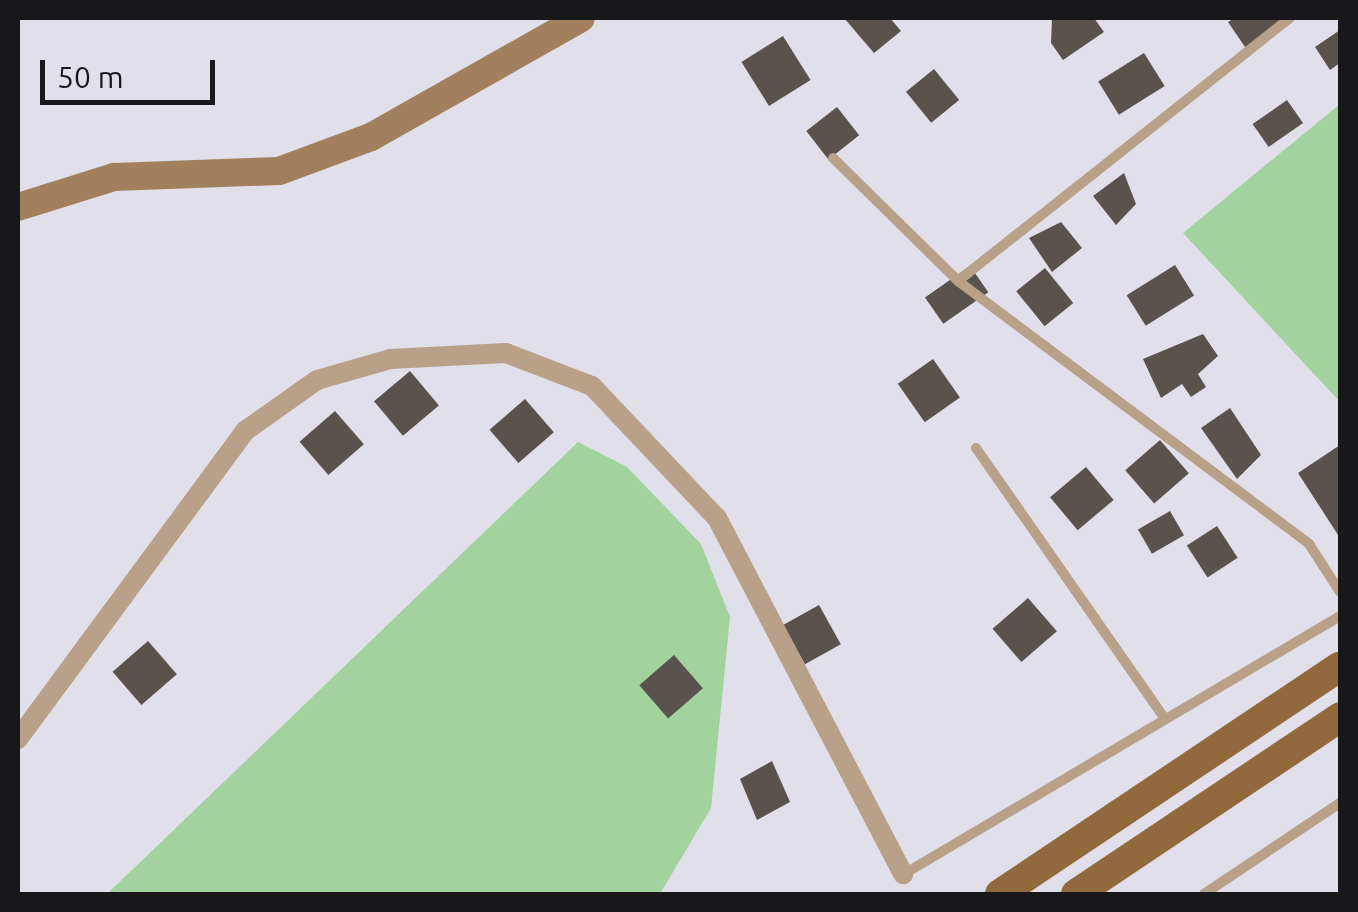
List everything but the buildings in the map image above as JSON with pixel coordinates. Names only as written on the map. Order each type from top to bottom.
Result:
[{"type":"main road","points":[[18,206],[114,178],[280,170],[372,138],[581,18]]},
{"type":"main road","points":[[1000,894],[1340,666]]},
{"type":"main road","points":[[1076,894],[1340,717]]},
{"type":"street","points":[[18,740],[245,432],[317,380],[390,359],[506,353],[592,386],[718,518],[903,874]]},
{"type":"lane","points":[[958,281],[1290,18]]},
{"type":"lane","points":[[833,158],[958,281],[1309,544],[1340,592]]},
{"type":"lane","points":[[976,448],[1166,719]]},
{"type":"lane","points":[[903,874],[1340,616]]},
{"type":"lane","points":[[1204,894],[1340,803]]},
{"type":"green space","points":[[1340,104],[1340,402],[1183,233]]},
{"type":"green space","points":[[578,442],[627,467],[701,544],[730,617],[711,808],[660,894],[107,894]]}]
